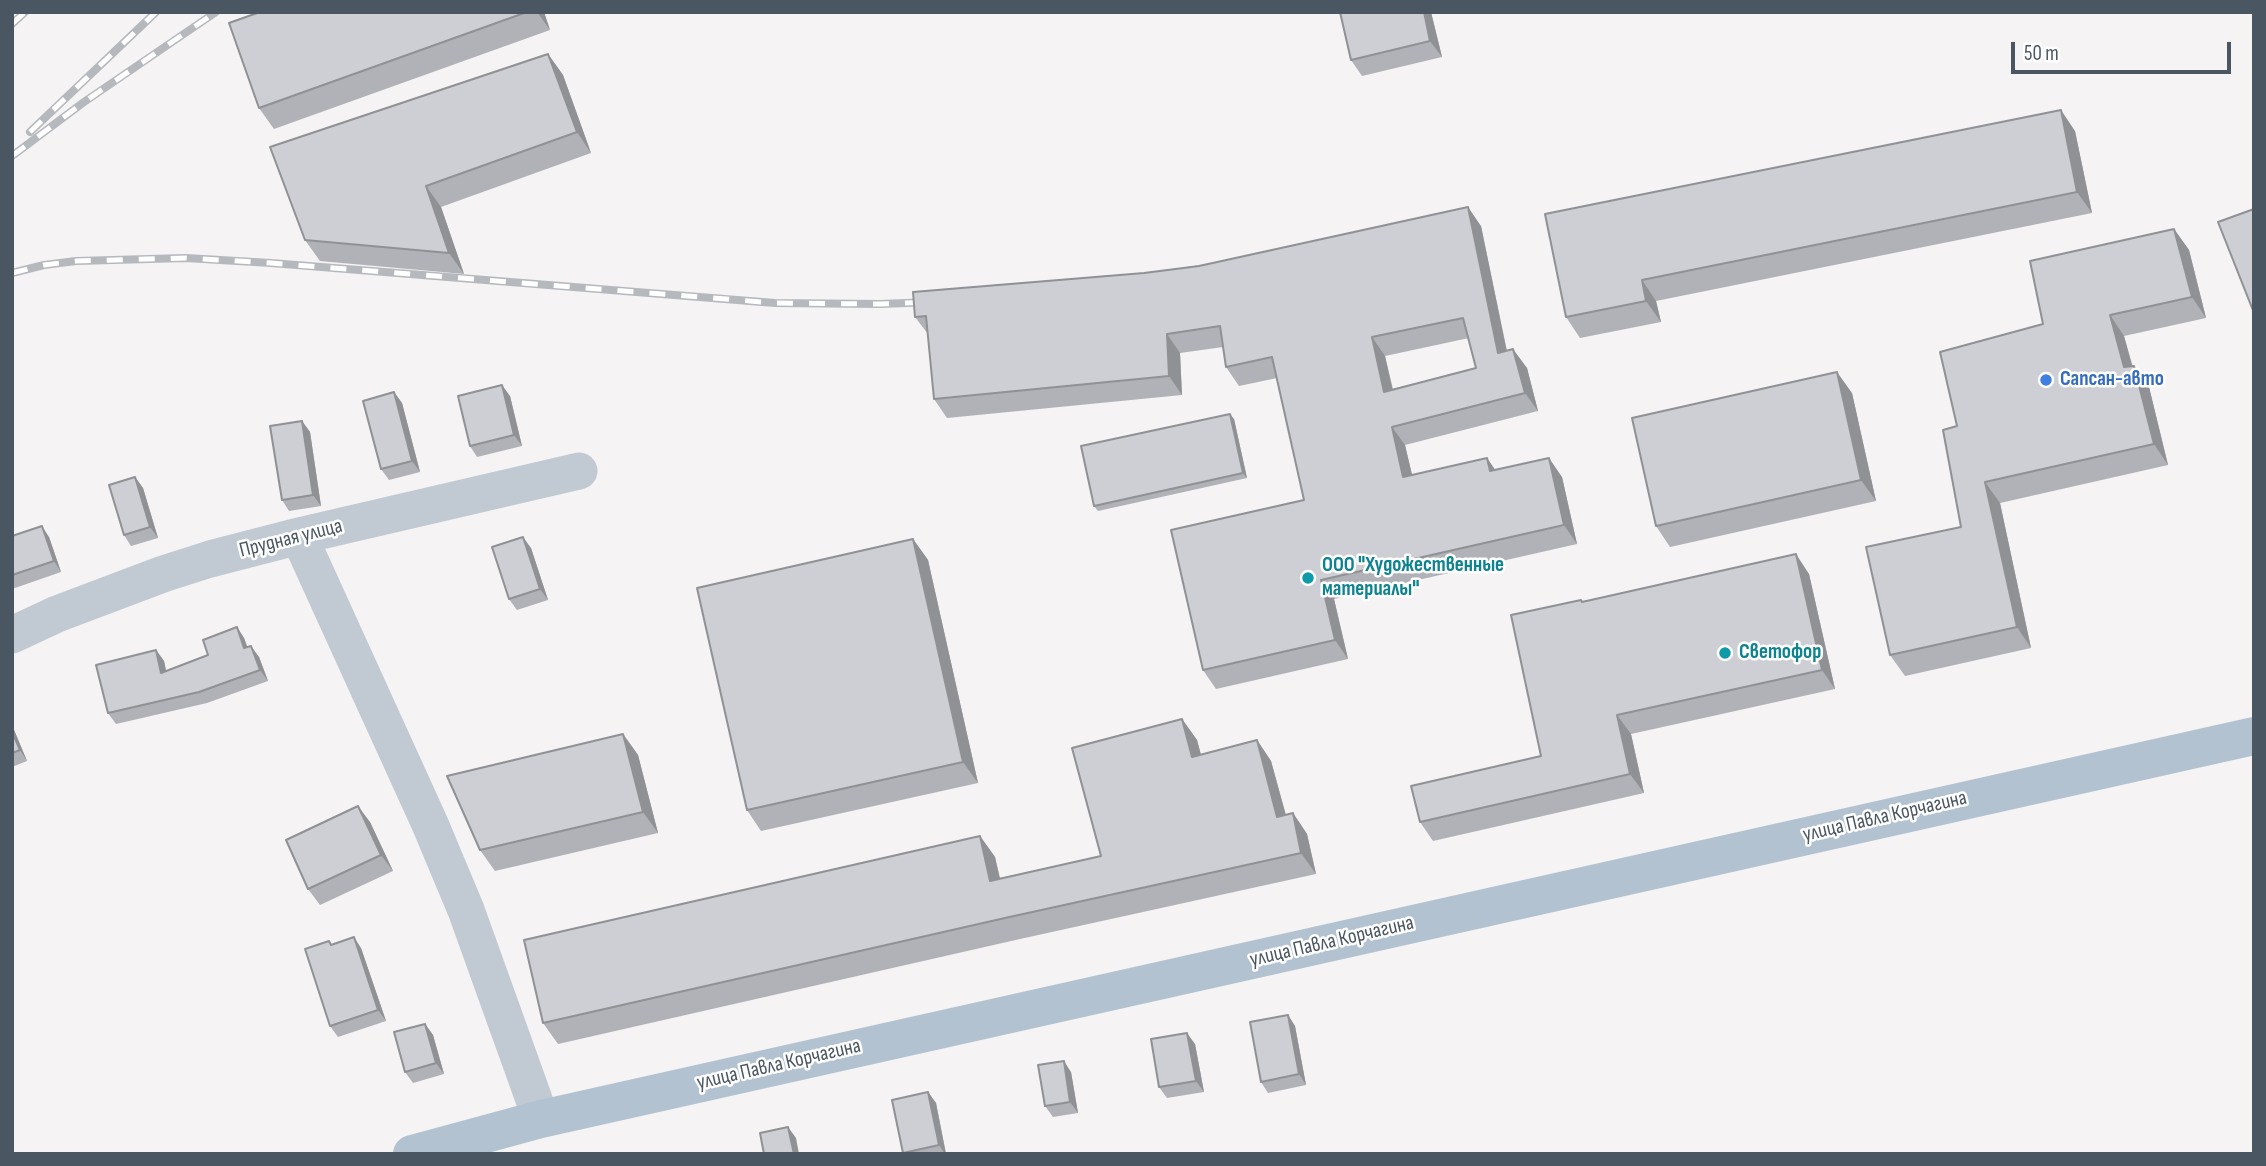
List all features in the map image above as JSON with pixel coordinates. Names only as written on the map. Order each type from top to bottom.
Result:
[{"type":"main road","name":"улица Павла Корчагина","points":[[412,1154],[541,1119],[2254,736]]},
{"type":"street","name":"Прудная улица","points":[[12,635],[57,614],[210,559],[579,471]]},
{"type":"street","points":[[299,536],[430,824],[466,910],[541,1119]]},
{"type":"building","points":[[260,12],[527,12],[259,108],[229,23]]},
{"type":"building","points":[[1340,12],[1424,12],[1430,41],[1351,60]]},
{"type":"building","points":[[548,54],[577,132],[426,186],[449,253],[305,240],[270,147]]},
{"type":"building","points":[[2061,110],[2077,192],[1642,280],[1646,301],[1566,317],[1545,214]]},
{"type":"building","points":[[1468,207],[1498,353],[1513,349],[1525,393],[1392,427],[1403,477],[1487,458],[1490,471],[1549,458],[1564,525],[1321,580],[1335,640],[1203,670],[1171,530],[1304,500],[1272,357],[1226,367],[1220,326],[1167,334],[1169,376],[934,399],[926,316],[915,317],[913,292],[1199,266]],"holes":[[[1463,318],[1476,368],[1384,392],[1372,337]]]},
{"type":"building","points":[[2254,209],[2254,313],[2218,222]]},
{"type":"building","points":[[2174,229],[2192,297],[2110,315],[2124,367],[2134,366],[2154,444],[1985,482],[2017,627],[1890,655],[1866,547],[1961,527],[1943,430],[1957,426],[1940,352],[2043,324],[2030,261]]},
{"type":"building","points":[[1837,372],[1861,480],[1656,526],[1632,418]]},
{"type":"building","points":[[502,385],[514,435],[470,446],[458,396]]},
{"type":"building","points":[[394,392],[412,461],[381,469],[363,401]]},
{"type":"building","points":[[1230,414],[1243,473],[1094,506],[1081,446]]},
{"type":"building","points":[[302,421],[313,495],[282,500],[270,426]]},
{"type":"building","points":[[135,477],[150,527],[124,535],[109,485]]},
{"type":"building","points":[[42,526],[54,561],[12,575],[12,536]]},
{"type":"building","points":[[523,537],[540,589],[509,599],[492,547]]},
{"type":"building","points":[[913,539],[963,762],[747,810],[697,588]]},
{"type":"building","points":[[1796,554],[1822,670],[1617,715],[1630,774],[1420,822],[1411,786],[1541,756],[1511,615],[1581,600],[1582,602]]},
{"type":"building","points":[[237,627],[244,648],[251,646],[260,670],[199,692],[108,713],[96,665],[156,650],[161,673],[208,655],[203,640]]},
{"type":"building","points":[[1182,719],[1192,757],[1257,740],[1277,817],[1293,813],[1301,853],[543,1023],[524,940],[980,836],[990,881],[1101,856],[1072,748]]},
{"type":"building","points":[[12,732],[20,750],[12,753]]},
{"type":"building","points":[[623,734],[643,812],[480,850],[447,776]]},
{"type":"building","points":[[358,806],[381,855],[308,889],[286,840]]},
{"type":"building","points":[[354,937],[378,1010],[330,1026],[305,949],[329,941],[331,945]]},
{"type":"building","points":[[1288,1015],[1299,1074],[1261,1082],[1250,1022]]},
{"type":"building","points":[[425,1024],[436,1063],[405,1072],[394,1032]]},
{"type":"building","points":[[1187,1033],[1196,1081],[1159,1087],[1151,1039]]},
{"type":"building","points":[[1064,1061],[1070,1102],[1045,1106],[1038,1065]]},
{"type":"building","points":[[928,1092],[939,1145],[903,1153],[892,1100]]},
{"type":"building","points":[[788,1127],[794,1154],[764,1154],[760,1133]]},
{"type":"railway","points":[[12,24],[25,12]]},
{"type":"railway","points":[[30,132],[156,12]]},
{"type":"railway","points":[[12,156],[84,102],[216,12]]},
{"type":"railway","points":[[12,273],[76,261],[186,258],[775,303],[933,302]]},
{"type":"place","name":"Сапсан-авто","points":[[2046,380]]},
{"type":"place","name":"ООО \"Художественные материалы\"","points":[[1308,578]]},
{"type":"place","name":"Светофор","points":[[1725,653]]}]
